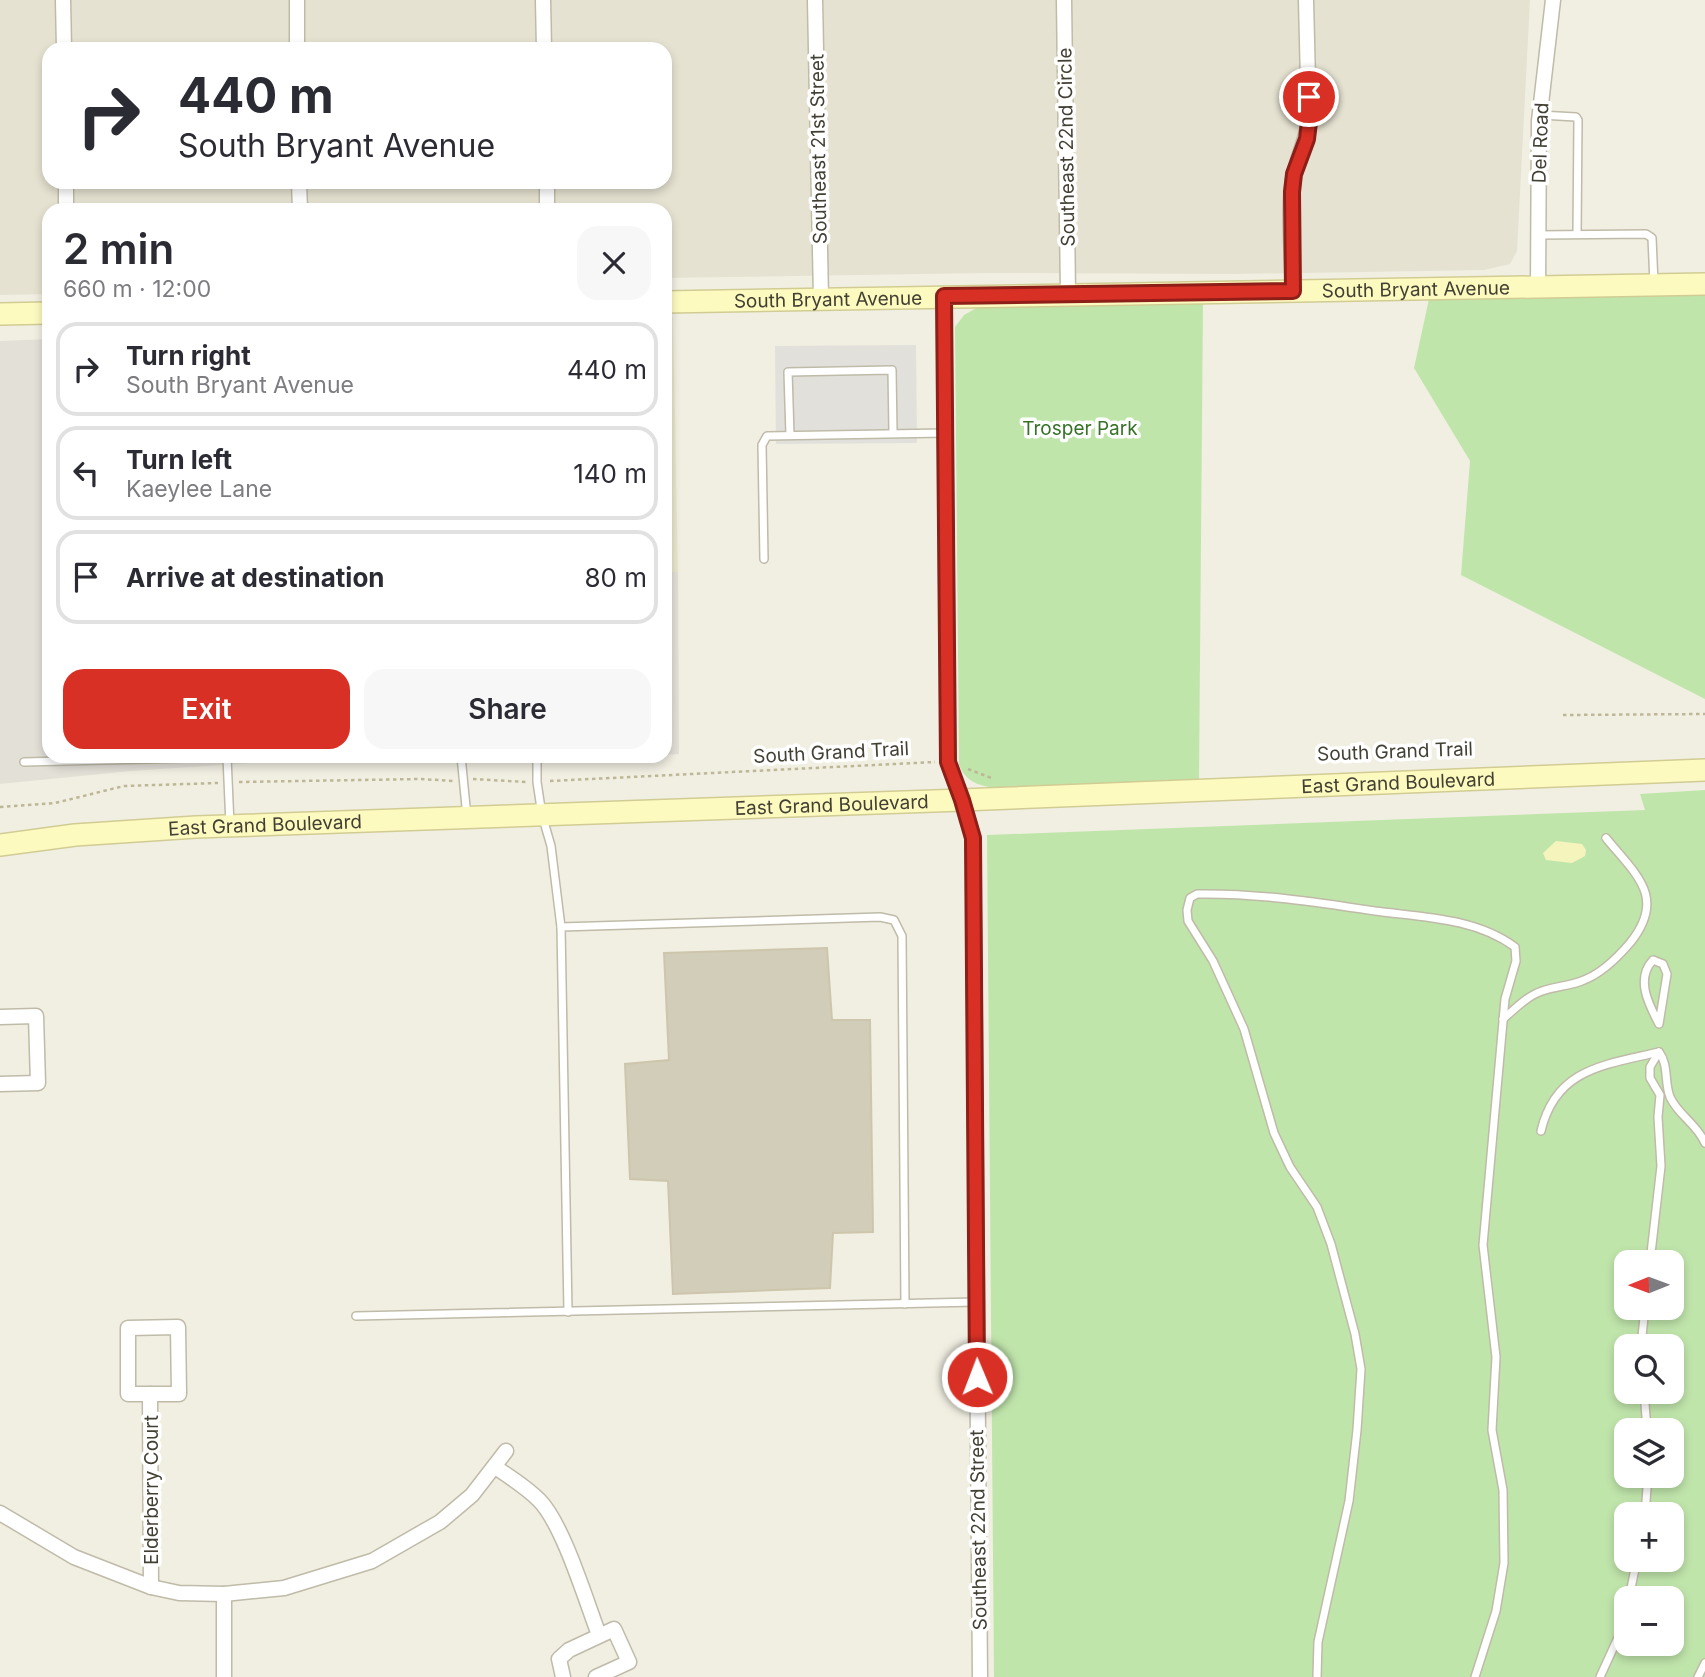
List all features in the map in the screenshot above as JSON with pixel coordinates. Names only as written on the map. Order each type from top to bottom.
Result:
[{"type":"street","points":[[63,0],[64,42]]},
{"type":"street","points":[[297,0],[297,42]]},
{"type":"street","points":[[543,0],[544,42]]},
{"type":"street","name":"Southeast 21st Street","points":[[815,0],[821,299]]},
{"type":"street","name":"Southeast 22nd Circle","points":[[1064,0],[1068,295]]},
{"type":"street","points":[[1293,291],[1292,192],[1294,174],[1307,139],[1309,122],[1306,0]]},
{"type":"street","name":"Del Road","points":[[1538,287],[1540,115],[1553,0]]},
{"type":"street","name":"South Bryant Avenue","points":[[672,302],[1705,284]]},
{"type":"street","name":"Southeast 22nd Street","points":[[944,296],[948,762],[973,838],[980,1677]]},
{"type":"street","points":[[0,314],[42,313]]},
{"type":"street","name":"East Grand Boulevard","points":[[0,845],[75,835],[230,825],[962,800],[1705,770]]},
{"type":"street","points":[[0,1017],[36,1016],[38,1083],[0,1084]]},
{"type":"street","name":"Elderberry Court","points":[[178,1327],[179,1394],[150,1394],[128,1394],[128,1328],[178,1327]]},
{"type":"street","name":"Elderberry Court","points":[[150,1394],[151,1587]]},
{"type":"street","points":[[0,1513],[74,1557],[151,1587],[179,1593],[224,1594],[284,1588],[372,1561],[440,1522],[472,1494],[506,1451]]},
{"type":"street","points":[[495,1467],[541,1501],[561,1535],[599,1635]]},
{"type":"street","points":[[224,1594],[224,1677]]},
{"type":"street","points":[[563,1677],[559,1659],[569,1650],[614,1629],[629,1662],[596,1677]]},
{"type":"lane","points":[[1540,115],[1576,117],[1578,120],[1577,234]]},
{"type":"lane","points":[[1538,235],[1646,234],[1652,238],[1654,285]]},
{"type":"lane","points":[[790,435],[789,372],[892,370],[893,432]]},
{"type":"lane","points":[[764,559],[762,445],[767,436],[946,433]]},
{"type":"lane","points":[[24,762],[42,762]]},
{"type":"lane","points":[[228,763],[230,825]]},
{"type":"lane","points":[[461,763],[467,817]]},
{"type":"lane","points":[[537,763],[537,782],[542,815],[551,846],[561,927],[568,1312]]},
{"type":"lane","points":[[1503,1019],[1522,1002],[1541,991],[1583,981],[1601,970],[1624,950],[1643,927],[1649,908],[1645,890],[1606,838]]},
{"type":"lane","points":[[1317,1677],[1318,1642],[1349,1501],[1361,1369],[1355,1334],[1331,1244],[1317,1207],[1290,1167],[1274,1133],[1244,1029],[1213,961],[1188,921],[1190,898],[1197,894],[1302,901],[1435,918],[1481,929],[1501,937],[1515,947],[1516,961],[1504,999],[1483,1245],[1496,1357],[1492,1430],[1503,1490],[1504,1563],[1496,1611],[1475,1677]]},
{"type":"lane","points":[[561,927],[880,917],[894,920],[902,936],[905,1304]]},
{"type":"lane","points":[[1653,960],[1663,964],[1667,974],[1659,1024],[1647,1002],[1644,980],[1647,966],[1653,960]]},
{"type":"lane","points":[[1541,1131],[1546,1112],[1556,1094],[1576,1076],[1596,1067],[1660,1052]]},
{"type":"lane","points":[[1660,1052],[1665,1062],[1670,1097],[1701,1132],[1705,1143]]},
{"type":"lane","points":[[1651,1250],[1661,1166],[1658,1117],[1660,1095],[1650,1078],[1650,1067],[1660,1052]]},
{"type":"lane","points":[[356,1317],[976,1302]]},
{"type":"lane","points":[[1600,1677],[1614,1646]]},
{"type":"lane","points":[[1698,1677],[1705,1663]]},
{"type":"path","points":[[1563,715],[1705,714]]},
{"type":"path","name":"South Grand Trail","points":[[0,807],[62,802],[124,786],[491,779],[537,782],[852,764],[948,762],[996,780]]},
{"type":"shaded area","points":[[0,0],[1530,0],[1517,251],[1510,264],[1484,270],[672,278],[672,203],[42,203],[42,294],[0,295]]},
{"type":"shaded area","points":[[672,317],[673,317],[678,572],[672,572]]},
{"type":"shaded area","points":[[42,339],[42,763],[250,763],[0,784],[0,341]]},
{"type":"shaded area","points":[[916,345],[917,443],[776,444],[775,346]]},
{"type":"shaded area","points":[[672,572],[678,572],[679,754],[672,754]]},
{"type":"green space","points":[[1705,294],[1705,699],[1461,575],[1470,461],[1414,368],[1429,299]]},
{"type":"green space","name":"Trosper Park","points":[[1203,304],[1199,781],[994,788],[973,782],[959,765],[955,327],[964,315],[978,307]]},
{"type":"green space","points":[[1705,790],[1705,1677],[994,1677],[987,835],[1645,810],[1640,794]]},
{"type":"sand","points":[[1556,841],[1582,844],[1586,850],[1585,856],[1572,863],[1546,860],[1543,853]]},
{"type":"building","points":[[827,948],[832,1020],[870,1020],[873,1232],[833,1233],[830,1288],[673,1294],[668,1181],[630,1179],[625,1064],[669,1060],[664,953]]},
{"type":"route","points":[[977,1377],[973,838],[948,762],[944,296],[1293,291],[1292,192],[1294,174],[1307,139],[1309,97]]}]
